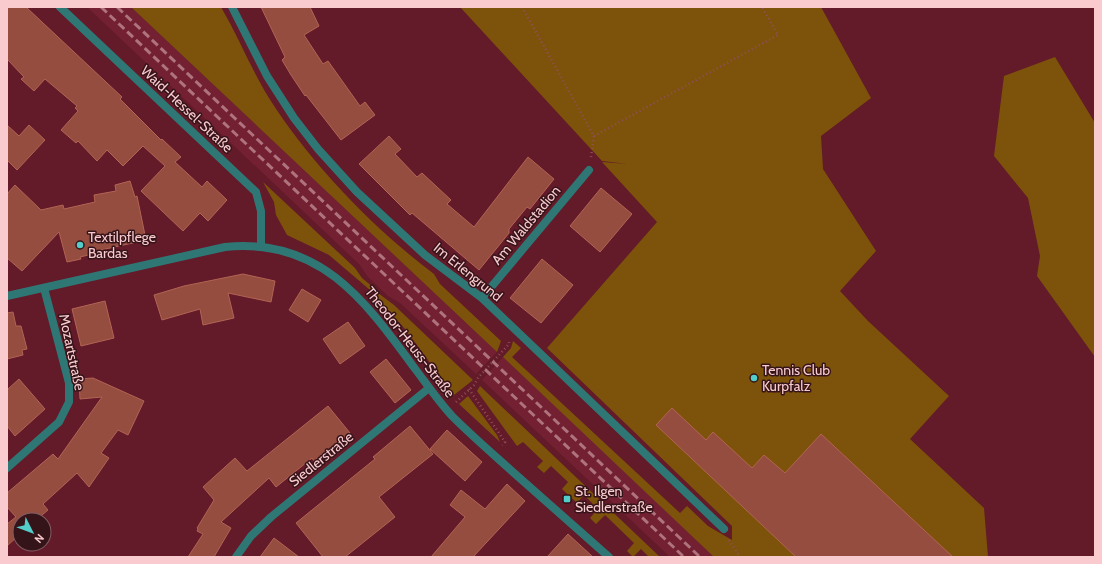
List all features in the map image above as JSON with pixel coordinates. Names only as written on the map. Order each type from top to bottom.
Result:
[{"type":"street","name":"Waid-Hessel-Straße","points":[[60,7],[256,192],[261,211],[261,246]]},
{"type":"street","name":"Im Erlengrund","points":[[232,7],[278,94],[321,154],[387,221],[430,259],[482,298],[724,529]]},
{"type":"street","name":"Am Waldstadion","points":[[482,298],[589,170]]},
{"type":"street","name":"Theodor-Heuss-Straße","points":[[7,296],[225,247],[261,246],[283,250],[310,260],[325,269],[353,291],[377,319],[446,409],[470,434],[609,557]]},
{"type":"street","name":"Mozartstraße","points":[[7,468],[59,422],[68,402],[69,383],[44,288]]},
{"type":"street","name":"Siedlerstraße","points":[[236,557],[251,536],[271,517],[429,388]]},
{"type":"path","points":[[522,7],[594,136],[589,170]]},
{"type":"path","points":[[594,136],[778,34],[762,7]]},
{"type":"path","points":[[458,400],[509,344],[507,340]]},
{"type":"path","points":[[469,389],[505,442]]},
{"type":"path","points":[[724,529],[740,557]]},
{"type":"shaded area","points":[[87,7],[131,7],[497,352],[476,374],[400,303],[388,296],[368,277],[360,265]]},
{"type":"shaded area","points":[[131,7],[221,7],[262,87],[303,146],[344,193],[366,215],[389,237],[434,274],[440,284],[501,341],[497,352]]},
{"type":"shaded area","points":[[460,7],[821,7],[871,98],[821,136],[823,169],[876,251],[840,291],[868,321],[949,396],[910,439],[984,508],[988,557],[714,557],[503,357],[511,348],[513,341],[521,348],[512,357],[680,513],[687,506],[708,526],[732,540],[732,526],[547,348],[657,222],[602,162],[628,164],[602,161]]},
{"type":"shaded area","points":[[1055,57],[1095,123],[1095,357],[1037,276],[1040,256],[1028,198],[994,156],[1004,76]]},
{"type":"shaded area","points":[[263,182],[355,268],[362,278],[374,288],[370,290],[329,255],[287,235],[276,215],[274,202]]},
{"type":"shaded area","points":[[378,293],[394,305],[473,380],[454,395],[405,329],[374,294]]},
{"type":"shaded area","points":[[503,357],[714,557],[670,557],[482,380]]},
{"type":"shaded area","points":[[480,386],[660,557],[649,557],[641,549],[633,557],[627,551],[634,543],[605,515],[596,524],[590,518],[598,509],[584,495],[577,503],[562,489],[568,482],[551,466],[544,473],[537,467],[543,461],[523,442],[517,446],[477,391]]},
{"type":"shaded area","points":[[468,396],[497,435],[500,442],[459,404]]},
{"type":"building","points":[[7,7],[26,7],[122,97],[120,99],[161,140],[162,139],[181,157],[175,162],[202,187],[207,181],[227,200],[208,221],[200,213],[183,231],[141,191],[165,166],[143,146],[123,166],[107,150],[97,161],[78,141],[76,143],[61,130],[78,111],[75,108],[77,106],[45,79],[34,91],[21,79],[24,77],[7,59]]},
{"type":"building","points":[[261,7],[310,7],[319,26],[304,35],[323,64],[328,61],[360,106],[365,102],[375,115],[341,140],[306,95],[305,96],[291,75],[282,60],[285,57]]},
{"type":"building","points":[[7,125],[19,136],[29,125],[45,140],[17,170],[7,160]]},
{"type":"building","points":[[389,136],[401,149],[395,154],[417,177],[422,173],[451,200],[447,204],[474,227],[528,157],[554,179],[530,209],[527,207],[509,229],[509,233],[479,270],[412,213],[410,215],[359,164]]},
{"type":"building","points":[[130,181],[135,197],[137,196],[146,240],[101,250],[101,252],[67,262],[59,232],[22,271],[7,258],[7,194],[15,185],[41,210],[63,205],[64,209],[95,202],[94,195],[116,191],[115,185]]},
{"type":"building","points":[[601,188],[632,214],[600,252],[570,226]]},
{"type":"building","points":[[542,259],[573,285],[541,323],[510,298]]},
{"type":"building","points":[[243,274],[275,281],[271,302],[228,293],[234,318],[203,325],[200,309],[162,320],[154,295],[184,286]]},
{"type":"building","points":[[302,289],[321,300],[308,322],[289,310]]},
{"type":"building","points":[[105,301],[114,338],[81,346],[72,309]]},
{"type":"building","points":[[13,312],[16,326],[21,326],[27,349],[22,350],[23,355],[7,359],[7,313]]},
{"type":"building","points":[[348,322],[365,346],[340,364],[323,339]]},
{"type":"building","points":[[386,359],[411,390],[395,403],[370,372]]},
{"type":"building","points":[[93,378],[144,401],[128,435],[118,430],[101,453],[109,458],[89,487],[77,473],[43,504],[48,510],[46,512],[12,513],[7,507],[7,493],[53,454],[58,459],[102,397],[80,399],[79,379]]},
{"type":"building","points":[[19,379],[45,409],[15,436],[7,426],[7,390]]},
{"type":"building","points":[[328,406],[350,433],[314,461],[312,458],[276,487],[269,478],[221,522],[231,528],[214,557],[188,557],[203,534],[197,531],[197,528],[214,500],[203,487],[235,458],[247,471]]},
{"type":"building","points":[[672,408],[706,440],[713,432],[752,468],[764,455],[785,473],[821,434],[953,557],[796,557],[656,425]]},
{"type":"building","points":[[410,426],[433,454],[379,497],[395,517],[345,557],[323,557],[296,523],[375,459],[373,457]]},
{"type":"building","points":[[447,430],[482,462],[465,481],[430,449]]},
{"type":"building","points":[[507,484],[525,501],[473,557],[431,557],[465,517],[450,505],[461,490],[485,509]]},
{"type":"building","points":[[12,520],[12,541],[7,546],[7,524]]},
{"type":"building","points":[[568,534],[593,557],[547,557]]},
{"type":"building","points":[[274,538],[299,557],[260,557]]},
{"type":"railway","points":[[101,7],[684,557]]},
{"type":"railway","points":[[117,7],[700,557]]},
{"type":"place","name":"Textilpflege Bardas","points":[[80,245]]},
{"type":"place","name":"Tennis Club Kurpfalz","points":[[754,378]]},
{"type":"place","name":"St. Ilgen Siedlerstraße","points":[[567,499]]}]
